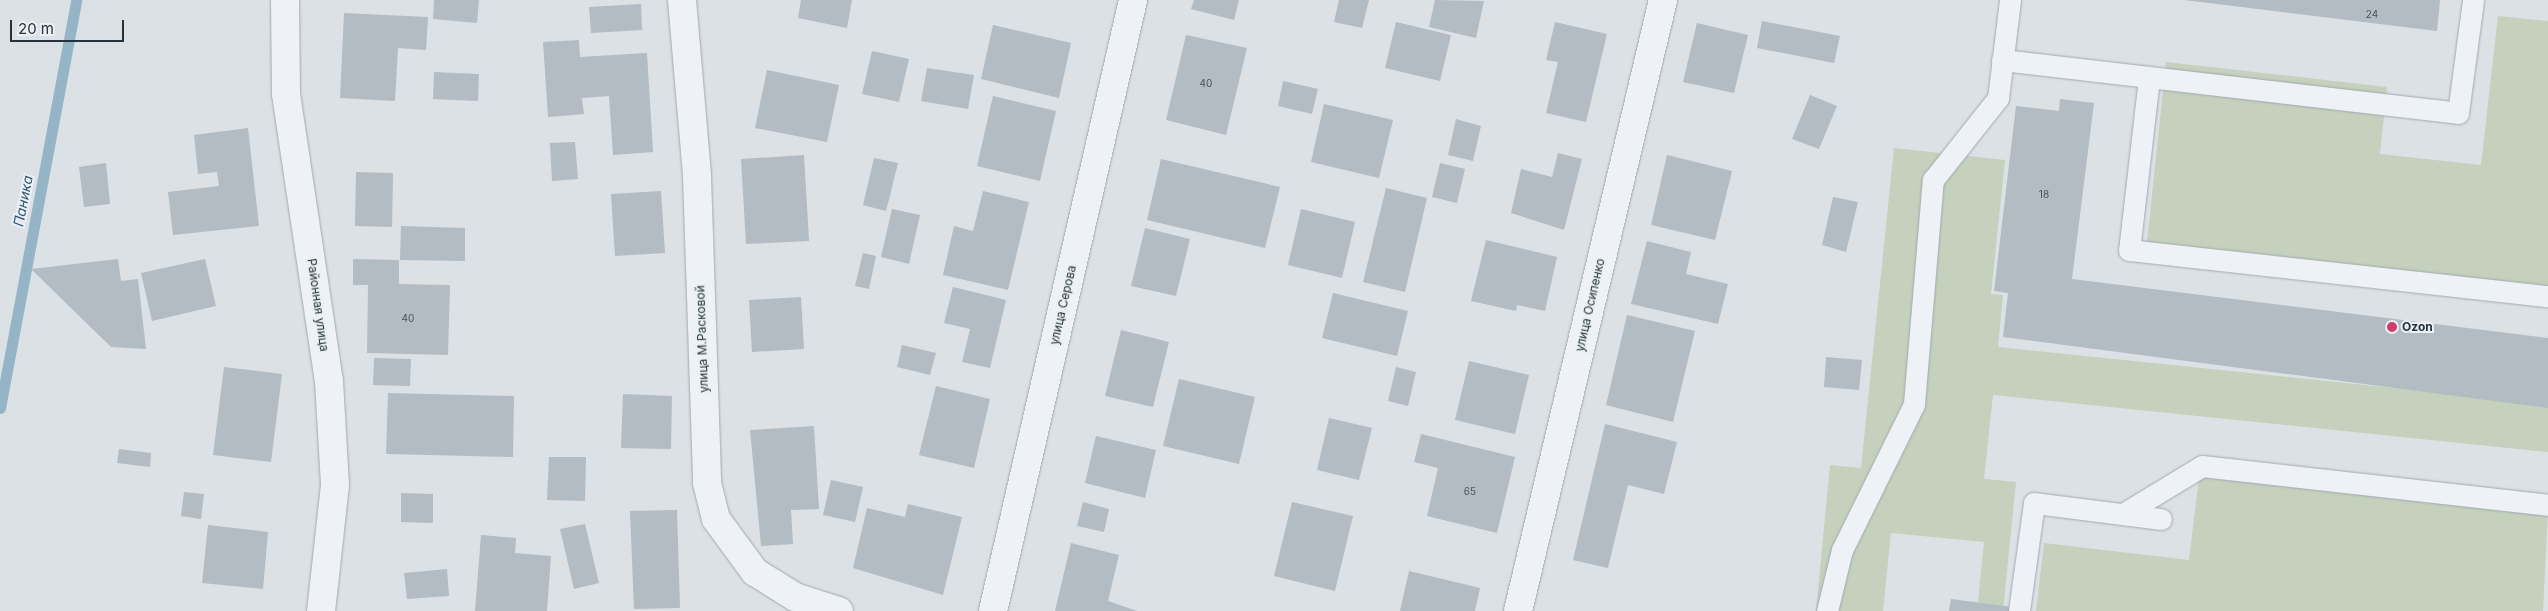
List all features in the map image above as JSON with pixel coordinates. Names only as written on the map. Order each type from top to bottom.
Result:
[{"type":"street","name":"Районная улица","points":[[285,0],[286,94],[329,381],[335,485],[321,611]]},
{"type":"street","name":"улица М.Расковой","points":[[682,0],[697,176],[707,483],[716,519],[755,572],[795,597],[839,611]]},
{"type":"street","name":"улица Серова","points":[[993,611],[1133,0]]},
{"type":"street","name":"улица Осипенко","points":[[1518,611],[1663,0]]},
{"type":"lane","points":[[1827,611],[1842,550],[1914,404],[1933,180],[1998,98],[2010,0]]},
{"type":"lane","points":[[2002,60],[2458,113],[2473,0]]},
{"type":"lane","points":[[2149,78],[2130,250],[2548,296]]},
{"type":"lane","points":[[2123,514],[2202,466],[2548,505]]},
{"type":"lane","points":[[2019,611],[2034,502],[2161,519]]},
{"type":"green space","points":[[2498,16],[2548,21],[2548,287],[2147,242],[2166,62],[2387,87],[2380,154],[2481,165]]},
{"type":"green space","points":[[1894,148],[2005,160],[1991,294],[2003,295],[1998,347],[2548,404],[2548,452],[1993,395],[1984,479],[2016,482],[2003,611],[1977,611],[1984,542],[1891,533],[1883,611],[1816,611],[1830,465],[1861,468]]},
{"type":"green space","points":[[2200,469],[2548,509],[2543,611],[2036,611],[2044,543],[2189,560]]},
{"type":"building","points":[[434,0],[479,0],[477,23],[433,19]]},
{"type":"building","points":[[801,0],[852,0],[847,28],[798,18]]},
{"type":"building","points":[[1194,0],[1239,0],[1234,20],[1191,9]]},
{"type":"building","points":[[1339,0],[1369,0],[1362,28],[1334,22]]},
{"type":"building","points":[[1435,0],[1484,1],[1476,38],[1429,27]]},
{"type":"building","points":[[2184,0],[2440,0],[2437,31]]},
{"type":"building","points":[[641,4],[642,30],[591,33],[589,7]]},
{"type":"building","points":[[344,13],[428,17],[426,50],[398,48],[395,101],[340,98]]},
{"type":"building","points":[[1762,21],[1840,36],[1834,63],[1757,48]]},
{"type":"building","points":[[1396,22],[1451,35],[1440,81],[1385,68]]},
{"type":"building","points":[[1555,22],[1607,34],[1586,122],[1546,113],[1558,62],[1546,60]]},
{"type":"building","points":[[1697,23],[1748,35],[1734,93],[1683,82]]},
{"type":"building","points":[[993,25],[1071,43],[1059,98],[981,79]]},
{"type":"building","points":[[1186,35],[1247,48],[1226,135],[1166,120]]},
{"type":"building","points":[[579,40],[580,57],[647,53],[653,152],[613,155],[609,96],[582,98],[584,114],[548,117],[543,42]]},
{"type":"building","points":[[872,51],[909,59],[899,102],[862,94]]},
{"type":"building","points":[[927,68],[974,75],[968,109],[921,101]]},
{"type":"building","points":[[767,70],[839,85],[827,142],[755,128]]},
{"type":"building","points":[[434,72],[479,74],[478,101],[433,99]]},
{"type":"building","points":[[1283,81],[1318,89],[1312,114],[1278,106]]},
{"type":"building","points":[[1810,95],[1837,106],[1819,149],[1792,139]]},
{"type":"building","points":[[993,96],[1056,111],[1040,181],[977,166]]},
{"type":"building","points":[[2060,99],[2094,103],[2072,279],[2548,338],[2548,408],[2003,337],[2008,293],[1994,291],[2016,106],[2059,111]]},
{"type":"building","points":[[1324,104],[1393,120],[1379,178],[1311,162]]},
{"type":"building","points":[[1456,119],[1481,126],[1473,161],[1448,155]]},
{"type":"building","points":[[248,128],[259,226],[173,235],[168,192],[219,186],[217,172],[198,174],[194,135]]},
{"type":"building","points":[[575,142],[578,179],[552,181],[550,143]]},
{"type":"building","points":[[1558,153],[1582,159],[1564,230],[1511,213],[1521,169],[1552,177]]},
{"type":"building","points":[[804,155],[809,241],[746,244],[741,159]]},
{"type":"building","points":[[1667,155],[1732,171],[1715,240],[1651,225]]},
{"type":"building","points":[[874,158],[898,163],[886,211],[863,205]]},
{"type":"building","points":[[1161,159],[1280,187],[1265,248],[1147,220]]},
{"type":"building","points":[[106,163],[110,204],[84,207],[79,167]]},
{"type":"building","points":[[1440,163],[1465,169],[1457,203],[1432,197]]},
{"type":"building","points":[[356,172],[393,173],[392,227],[355,226]]},
{"type":"building","points":[[1386,188],[1427,198],[1405,292],[1363,282]]},
{"type":"building","points":[[661,191],[665,253],[615,256],[611,194]]},
{"type":"building","points":[[983,191],[1029,202],[1008,290],[943,275],[954,226],[973,231]]},
{"type":"building","points":[[1833,197],[1858,202],[1846,252],[1822,245]]},
{"type":"building","points":[[892,209],[920,215],[909,264],[881,257]]},
{"type":"building","points":[[1301,209],[1355,222],[1342,278],[1288,265]]},
{"type":"building","points":[[401,226],[465,228],[465,261],[400,260]]},
{"type":"building","points":[[1145,228],[1190,239],[1176,296],[1131,286]]},
{"type":"building","points":[[1486,240],[1557,257],[1545,311],[1517,305],[1516,311],[1471,301]]},
{"type":"building","points":[[1647,241],[1691,252],[1686,274],[1728,284],[1718,324],[1631,304]]},
{"type":"building","points":[[863,253],[876,256],[869,289],[855,286]]},
{"type":"building","points":[[118,259],[121,281],[138,279],[146,349],[111,347],[31,269]]},
{"type":"building","points":[[205,259],[216,306],[152,321],[141,273]]},
{"type":"building","points":[[353,259],[399,260],[399,284],[450,285],[448,355],[367,353],[368,285],[353,285]]},
{"type":"building","points":[[953,287],[1006,300],[990,368],[962,362],[970,329],[944,323]]},
{"type":"building","points":[[1333,293],[1408,311],[1397,356],[1322,338]]},
{"type":"building","points":[[801,297],[804,349],[752,352],[749,300]]},
{"type":"building","points":[[1627,315],[1695,331],[1673,422],[1606,405]]},
{"type":"building","points":[[1121,330],[1169,342],[1153,407],[1105,396]]},
{"type":"building","points":[[902,345],[936,353],[930,375],[897,367]]},
{"type":"building","points":[[1826,357],[1862,360],[1859,390],[1824,387]]},
{"type":"building","points":[[374,358],[411,359],[410,386],[373,385]]},
{"type":"building","points":[[1469,361],[1529,375],[1515,434],[1455,420]]},
{"type":"building","points":[[224,367],[282,374],[271,462],[213,455]]},
{"type":"building","points":[[1396,367],[1416,372],[1408,406],[1388,401]]},
{"type":"building","points":[[1179,379],[1255,397],[1239,464],[1163,446]]},
{"type":"building","points":[[936,386],[990,399],[974,468],[919,455]]},
{"type":"building","points":[[388,393],[514,396],[513,457],[386,454]]},
{"type":"building","points":[[623,394],[672,396],[671,449],[621,448]]},
{"type":"building","points":[[1329,418],[1372,428],[1359,480],[1317,470]]},
{"type":"building","points":[[1605,424],[1677,442],[1664,494],[1628,485],[1608,568],[1573,560]]},
{"type":"building","points":[[814,426],[819,509],[791,510],[793,544],[761,546],[750,430]]},
{"type":"building","points":[[1421,434],[1515,457],[1497,533],[1427,516],[1438,468],[1414,462]]},
{"type":"building","points":[[1096,436],[1156,450],[1145,498],[1085,483]]},
{"type":"building","points":[[119,449],[151,453],[150,467],[117,463]]},
{"type":"building","points":[[549,457],[586,457],[585,501],[547,500]]},
{"type":"building","points":[[831,480],[863,487],[855,522],[823,515]]},
{"type":"building","points":[[184,492],[204,494],[201,519],[181,516]]},
{"type":"building","points":[[401,493],[433,494],[433,523],[401,522]]},
{"type":"building","points":[[1083,502],[1109,509],[1104,532],[1077,526]]},
{"type":"building","points":[[1292,502],[1353,516],[1335,591],[1274,576]]},
{"type":"building","points":[[908,504],[962,517],[943,595],[853,568],[867,508],[905,517]]},
{"type":"building","points":[[677,510],[680,608],[634,609],[630,511]]},
{"type":"building","points":[[585,524],[599,583],[574,589],[560,529]]},
{"type":"building","points":[[208,525],[268,532],[263,589],[202,583]]},
{"type":"building","points":[[481,535],[516,538],[515,553],[551,556],[547,611],[475,611]]},
{"type":"building","points":[[1071,543],[1119,555],[1108,601],[1137,611],[1055,611]]},
{"type":"building","points":[[447,569],[449,596],[407,599],[404,573]]},
{"type":"building","points":[[1409,571],[1480,588],[1475,611],[1400,611]]},
{"type":"building","points":[[1951,599],[2020,608],[2020,611],[1949,611]]},
{"type":"waterway","name":"Паника","points":[[0,408],[76,0]]},
{"type":"place","name":"Ozon","points":[[2392,327]]}]
